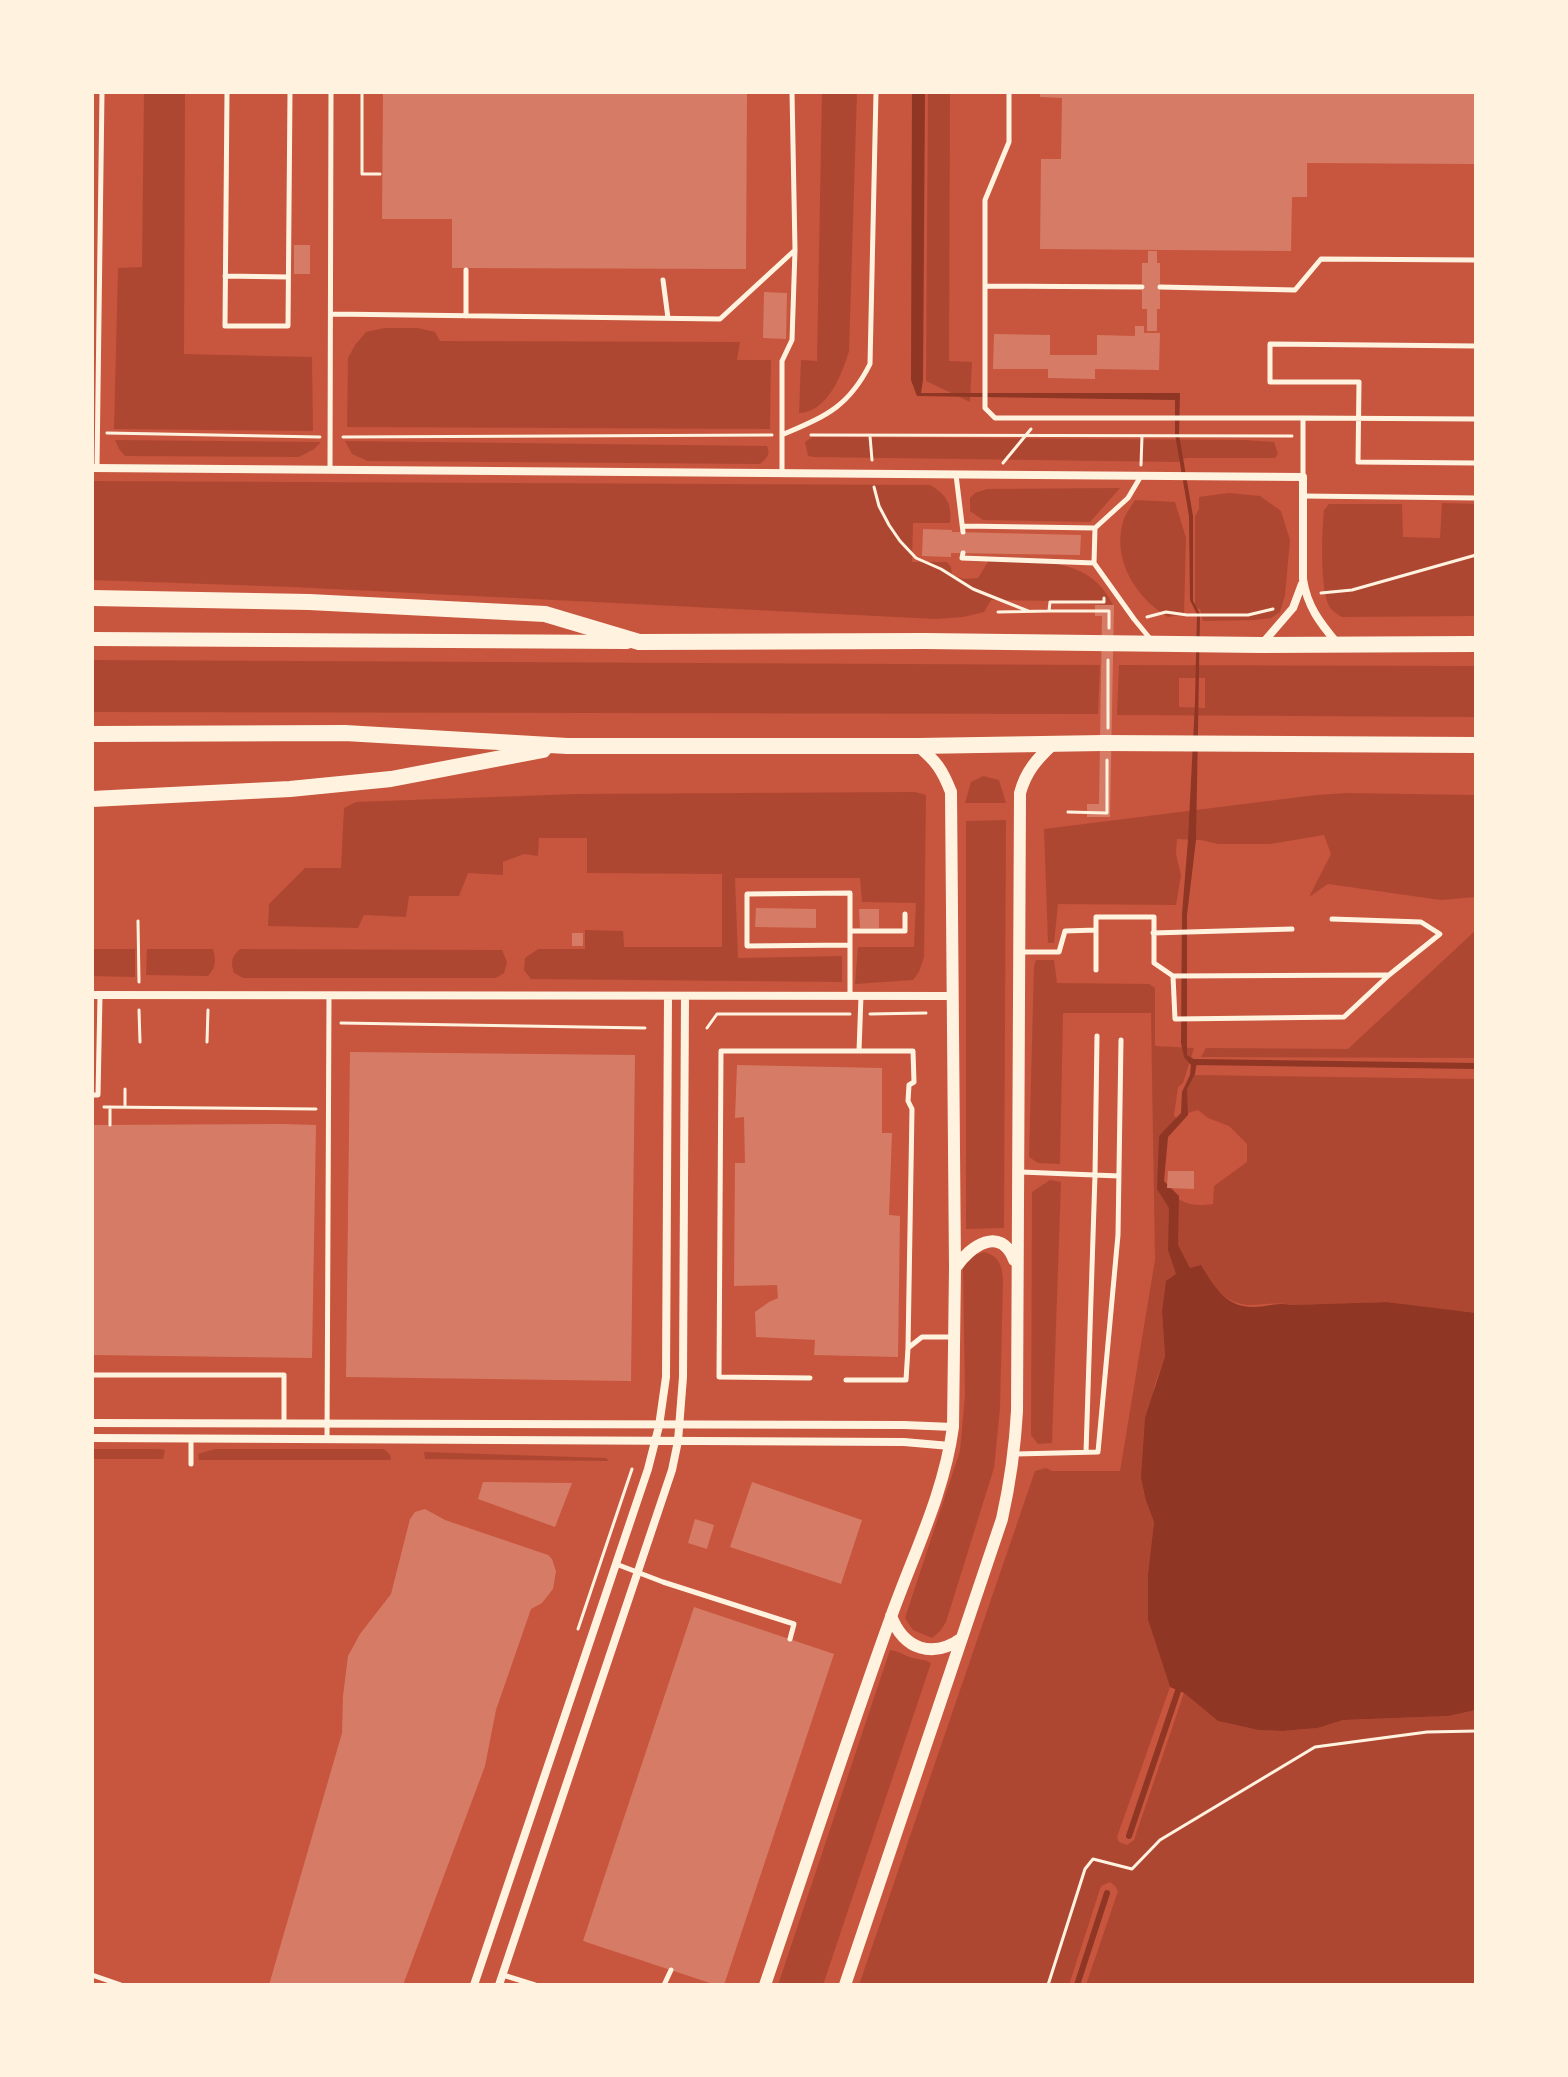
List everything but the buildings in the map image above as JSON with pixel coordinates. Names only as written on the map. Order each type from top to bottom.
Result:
[{"type":"highway","points":[[92,598],[309,602],[545,614],[639,642],[1476,644]]},
{"type":"highway","points":[[92,734],[345,733],[567,746],[1476,745]]},
{"type":"highway","points":[[92,799],[290,789],[391,779],[567,746]]},
{"type":"main road","points":[[92,639],[639,642]]},
{"type":"street","points":[[95,468],[1303,477],[1302,594],[1261,645]]},
{"type":"street","points":[[1302,594],[1319,622],[1339,645]]},
{"type":"street","points":[[845,1985],[1002,1519],[1015,1454],[1020,793],[1024,776],[1053,744]]},
{"type":"street","points":[[765,1985],[891,1616],[939,1490],[953,1427],[955,1267],[951,792],[935,760],[918,746]]},
{"type":"street","points":[[96,995],[953,996]]},
{"type":"street","points":[[474,1985],[616,1564],[659,1426],[666,1377],[668,996]]},
{"type":"street","points":[[499,1985],[672,1470],[678,1441],[683,1361],[685,996]]},
{"type":"street","points":[[955,1267],[970,1249],[992,1242],[1010,1249],[1017,1271]]},
{"type":"street","points":[[92,1423],[953,1427]]},
{"type":"street","points":[[92,1438],[904,1442],[950,1446]]},
{"type":"street","points":[[891,1616],[896,1628],[914,1646],[939,1649],[962,1638]]},
{"type":"lane","points":[[95,468],[102,92]]},
{"type":"lane","points":[[227,92],[225,326],[288,326],[290,92]]},
{"type":"lane","points":[[329,470],[331,92]]},
{"type":"lane","points":[[782,473],[782,361],[792,340],[795,250],[792,92]]},
{"type":"lane","points":[[782,435],[823,417],[860,385],[870,364],[876,92]]},
{"type":"lane","points":[[1009,92],[1009,142],[985,200],[985,408],[995,418],[1476,419]]},
{"type":"lane","points":[[332,314],[720,319],[795,250]]},
{"type":"lane","points":[[1160,287],[1295,290],[1321,259],[1476,260]]},
{"type":"lane","points":[[466,270],[466,316]]},
{"type":"lane","points":[[225,276],[288,277]]},
{"type":"lane","points":[[663,280],[668,318]]},
{"type":"lane","points":[[985,286],[1142,287]]},
{"type":"lane","points":[[1476,346],[1270,344],[1270,382],[1359,382],[1358,462],[1476,463]]},
{"type":"lane","points":[[1303,418],[1303,477]]},
{"type":"lane","points":[[956,475],[963,529],[1095,528],[1128,498],[1141,476]]},
{"type":"lane","points":[[1303,496],[1476,498]]},
{"type":"lane","points":[[1095,528],[1094,563],[1156,644]]},
{"type":"lane","points":[[963,553],[962,558],[1094,563]]},
{"type":"lane","points":[[849,945],[747,946],[747,894],[850,893],[850,996]]},
{"type":"lane","points":[[850,931],[905,931],[905,914]]},
{"type":"lane","points":[[1096,970],[1096,917],[1154,917],[1154,963],[1173,976],[1389,975]]},
{"type":"lane","points":[[1173,976],[1175,1019],[1344,1017],[1440,934],[1421,922],[1332,919]]},
{"type":"lane","points":[[1153,933],[1292,929]]},
{"type":"lane","points":[[1020,952],[1059,952],[1065,931],[1096,930]]},
{"type":"lane","points":[[92,1095],[98,1095],[100,1042],[96,995]]},
{"type":"lane","points":[[327,1439],[329,995]]},
{"type":"lane","points":[[859,1051],[861,996]]},
{"type":"lane","points":[[1086,1452],[1097,1036]]},
{"type":"lane","points":[[1015,1454],[1098,1452],[1118,1235],[1121,1040]]},
{"type":"lane","points":[[92,1042],[100,1042]]},
{"type":"lane","points":[[810,1378],[719,1377],[721,1051],[913,1051],[914,1082],[909,1085],[908,1101],[912,1109],[906,1380],[846,1380]]},
{"type":"lane","points":[[1017,1172],[1119,1176]]},
{"type":"lane","points":[[908,1348],[922,1337],[955,1337]]},
{"type":"lane","points":[[92,1375],[284,1375],[284,1424]]},
{"type":"lane","points":[[408,1425],[408,1440]]},
{"type":"lane","points":[[191,1439],[191,1464]]},
{"type":"lane","points":[[616,1564],[794,1624],[790,1639]]},
{"type":"lane","points":[[664,1985],[671,1970]]},
{"type":"lane","points":[[92,1975],[121,1985]]},
{"type":"lane","points":[[503,1975],[535,1985]]},
{"type":"path","points":[[362,92],[362,174],[380,174]]},
{"type":"path","points":[[993,475],[1041,417]]},
{"type":"path","points":[[98,433],[330,437],[782,435]]},
{"type":"path","points":[[811,435],[1303,436]]},
{"type":"path","points":[[870,435],[874,490],[879,506],[900,541],[916,558],[973,589],[1028,611]]},
{"type":"path","points":[[1141,476],[1142,436]]},
{"type":"path","points":[[1134,619],[1166,612],[1248,615],[1269,612],[1302,594],[1352,590],[1476,555]]},
{"type":"path","points":[[1049,611],[1050,602],[1104,602],[1105,578]]},
{"type":"path","points":[[998,612],[1109,611],[1109,626]]},
{"type":"path","points":[[1108,657],[1108,735]]},
{"type":"path","points":[[1068,812],[1107,813],[1108,750]]},
{"type":"path","points":[[138,921],[140,1042]]},
{"type":"path","points":[[207,1042],[208,995]]},
{"type":"path","points":[[707,1028],[717,1014],[926,1013]]},
{"type":"path","points":[[329,1023],[645,1028]]},
{"type":"path","points":[[125,1089],[125,1107]]},
{"type":"path","points":[[101,1107],[329,1110]]},
{"type":"path","points":[[110,1107],[110,1125]]},
{"type":"path","points":[[1048,1985],[1085,1869],[1093,1859],[1132,1869],[1160,1840],[1315,1747],[1427,1732],[1476,1731]]},
{"type":"shaded area","points":[[144,92],[185,92],[184,354],[312,357],[313,431],[114,429],[118,268],[142,267]]},
{"type":"shaded area","points":[[822,92],[857,92],[849,351],[838,380],[826,399],[809,411],[799,413],[801,360],[817,361]]},
{"type":"shaded area","points":[[912,92],[925,92],[921,393],[1180,393],[1179,435],[1193,516],[1193,601],[1200,614],[1196,840],[1187,915],[1187,1055],[1197,1061],[1195,1074],[1187,1089],[1188,1115],[1168,1137],[1164,1181],[1179,1196],[1178,1245],[1190,1268],[1201,1265],[1221,1294],[1243,1306],[1387,1302],[1476,1313],[1476,1710],[1448,1716],[1343,1720],[1318,1728],[1258,1730],[1218,1721],[1184,1693],[1170,1687],[1148,1620],[1148,1574],[1154,1522],[1141,1478],[1145,1418],[1165,1356],[1162,1312],[1166,1281],[1176,1274],[1168,1250],[1169,1208],[1157,1189],[1159,1136],[1181,1113],[1182,1092],[1191,1065],[1184,1057],[1181,1043],[1182,914],[1195,703],[1197,614],[1190,600],[1189,516],[1175,434],[1175,400],[917,396],[911,380]]},
{"type":"shaded area","points":[[928,92],[950,92],[949,361],[972,362],[970,402],[926,381]]},
{"type":"shaded area","points":[[385,328],[418,328],[435,332],[440,341],[740,342],[737,360],[771,360],[770,429],[347,427],[348,358],[366,332]]},
{"type":"shaded area","points":[[812,437],[1244,440],[1274,442],[1278,454],[1275,458],[1186,458],[1178,462],[814,457],[808,456],[805,442]]},
{"type":"shaded area","points":[[115,440],[321,442],[299,457],[125,456]]},
{"type":"shaded area","points":[[345,441],[767,446],[768,452],[760,464],[368,461],[352,454]]},
{"type":"shaded area","points":[[92,481],[930,485],[941,492],[947,501],[950,523],[913,523],[912,562],[947,562],[952,575],[964,579],[978,578],[989,560],[1059,564],[1090,577],[1103,589],[1113,605],[991,600],[984,612],[936,619],[92,580]]},
{"type":"shaded area","points":[[1120,488],[1090,522],[983,520],[970,511],[970,498],[987,489]]},
{"type":"shaded area","points":[[1229,493],[1260,496],[1281,511],[1290,540],[1285,595],[1280,612],[1271,618],[1203,621],[1200,609],[1195,608],[1195,516],[1199,509],[1199,497]]},
{"type":"shaded area","points":[[1135,500],[1175,502],[1186,538],[1184,614],[1168,617],[1156,609],[1129,577],[1120,536],[1124,519]]},
{"type":"shaded area","points":[[1442,503],[1476,504],[1476,616],[1342,617],[1332,610],[1325,591],[1322,562],[1324,510],[1329,504],[1402,504],[1403,537],[1440,538]]},
{"type":"shaded area","points":[[92,660],[1100,665],[1098,714],[92,712]]},
{"type":"shaded area","points":[[1119,665],[1476,666],[1476,717],[1117,715]],"holes":[[[1179,678],[1205,678],[1205,708],[1179,707]]]},
{"type":"shaded area","points":[[983,776],[999,780],[1006,803],[965,803],[971,782]]},
{"type":"shaded area","points":[[915,792],[926,795],[924,957],[913,980],[855,984],[858,947],[914,947],[916,903],[862,902],[860,878],[735,878],[738,958],[842,956],[842,982],[531,979],[524,970],[525,958],[538,949],[585,949],[585,930],[623,931],[624,947],[722,947],[722,874],[587,873],[587,838],[539,838],[538,856],[524,854],[503,862],[503,875],[468,873],[459,896],[409,896],[406,917],[364,915],[358,928],[268,926],[269,904],[305,868],[341,868],[344,808],[356,802],[576,794]]},
{"type":"shaded area","points":[[1347,793],[1476,795],[1476,897],[1441,900],[1328,884],[1309,897],[1331,854],[1324,835],[1270,844],[1218,844],[1177,839],[1176,854],[1181,875],[1176,905],[1058,904],[1054,943],[1048,943],[1044,829]]},
{"type":"shaded area","points":[[1006,820],[1004,1228],[966,1229],[966,821]]},
{"type":"shaded area","points":[[1476,930],[1476,1058],[1201,1057],[1206,1048],[1348,1049]]},
{"type":"shaded area","points":[[92,949],[135,949],[135,977],[92,976]]},
{"type":"shaded area","points":[[147,949],[213,949],[215,964],[208,976],[146,975]]},
{"type":"shaded area","points":[[240,949],[502,950],[507,962],[504,973],[496,978],[243,978],[234,973],[232,966]]},
{"type":"shaded area","points":[[1036,960],[1054,960],[1057,983],[1149,984],[1155,988],[1155,1046],[1194,1048],[1183,1083],[1178,1087],[1174,1115],[1178,1121],[1163,1136],[1161,1183],[1178,1199],[1190,1204],[1213,1204],[1214,1186],[1247,1162],[1247,1144],[1229,1126],[1208,1118],[1198,1110],[1185,1114],[1185,1089],[1192,1075],[1476,1079],[1476,1313],[1387,1302],[1247,1305],[1219,1293],[1162,1312],[1165,1356],[1154,1387],[1146,1501],[1154,1522],[1148,1574],[1148,1620],[1170,1687],[1117,1837],[1119,1842],[1127,1845],[1134,1840],[1184,1693],[1218,1721],[1258,1730],[1318,1728],[1343,1720],[1448,1716],[1476,1710],[1476,1985],[1086,1985],[1118,1891],[1110,1882],[1101,1886],[1069,1985],[859,1985],[1035,1471],[1046,1468],[1052,1471],[1120,1471],[1155,1260],[1151,1013],[1063,1013],[1060,1164],[1038,1163],[1029,1157]]},
{"type":"shaded area","points":[[1050,1180],[1061,1182],[1052,1443],[1038,1444],[1031,1435],[1032,1192]]},
{"type":"shaded area","points":[[984,1252],[999,1262],[1003,1280],[1000,1408],[994,1468],[946,1622],[932,1638],[913,1630],[905,1618],[960,1451],[965,1395],[963,1269],[970,1257]]},
{"type":"shaded area","points":[[92,1449],[165,1450],[163,1459],[92,1459]]},
{"type":"shaded area","points":[[215,1449],[384,1449],[391,1460],[199,1460],[198,1454]]},
{"type":"shaded area","points":[[424,1452],[606,1458],[609,1461],[425,1459]]},
{"type":"shaded area","points":[[890,1650],[931,1663],[823,1985],[778,1985]]},
{"type":"waterway","points":[[1195,1062],[1476,1066]]},
{"type":"waterway","points":[[1129,1836],[1178,1691]]},
{"type":"waterway","points":[[1077,1985],[1107,1893]]}]
